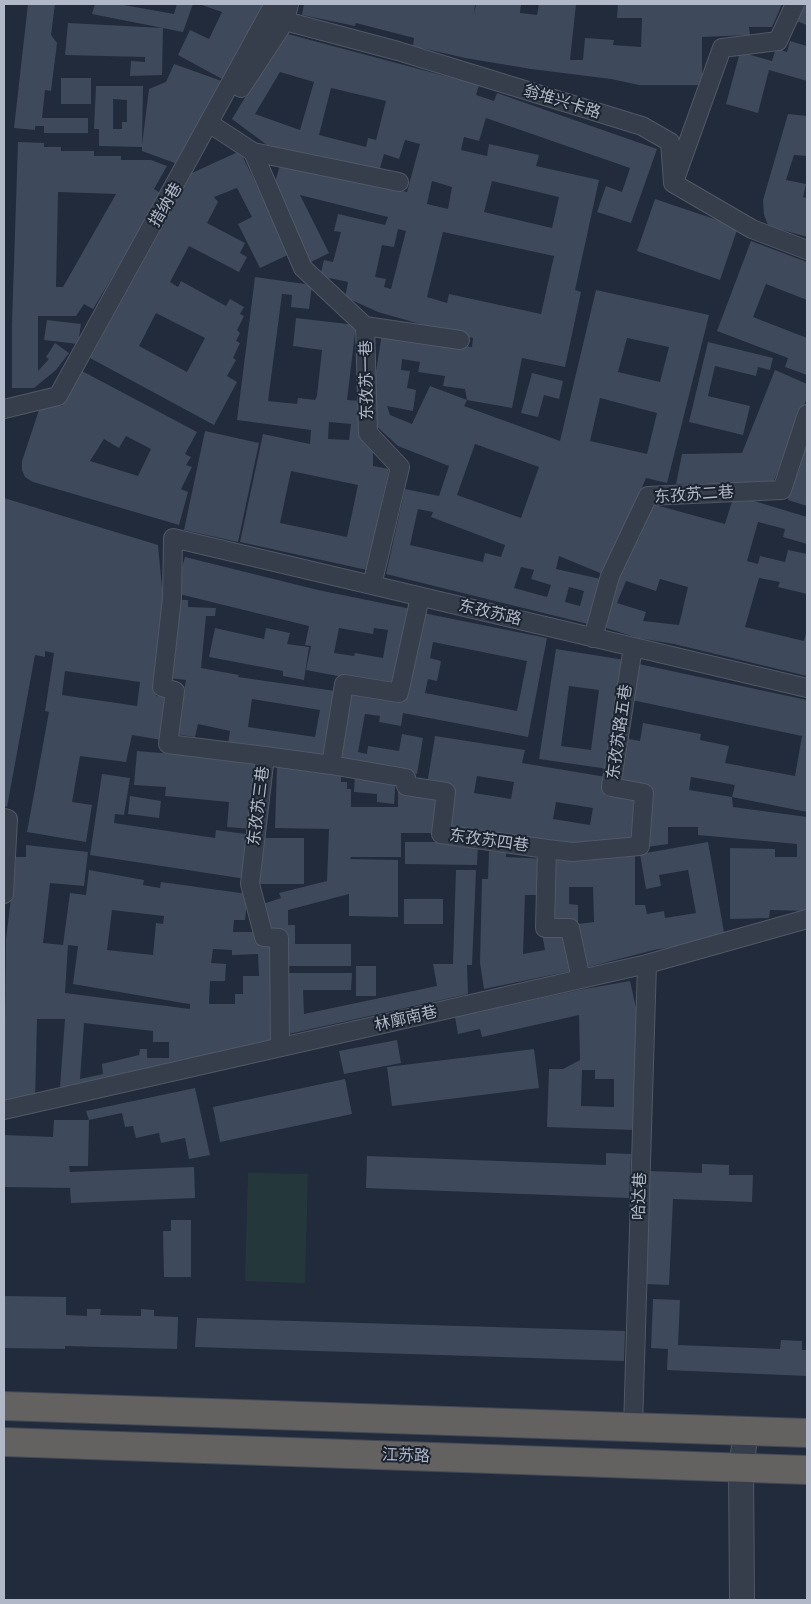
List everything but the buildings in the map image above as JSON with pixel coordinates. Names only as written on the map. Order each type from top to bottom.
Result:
[{"type":"highway","points":[[4,1406],[807,1433]]},
{"type":"highway","name":"江苏路","points":[[4,1442],[807,1470]]},
{"type":"street","points":[[4,409],[58,396],[274,4]]},
{"type":"street","points":[[795,4],[778,41],[722,48],[673,183],[752,230],[807,250]]},
{"type":"street","name":"翁堆兴卡路","points":[[287,12],[398,51],[642,126],[670,142],[673,183]]},
{"type":"street","name":"措纳巷","points":[[54,393],[175,188],[287,12]]},
{"type":"street","points":[[215,127],[253,152],[399,182]]},
{"type":"street","name":"东孜苏一巷","points":[[253,152],[303,268],[365,326],[368,433],[400,467],[372,585]]},
{"type":"street","points":[[365,326],[460,340]]},
{"type":"street","name":"东孜苏二巷","points":[[594,638],[610,576],[648,496],[782,490],[807,414]]},
{"type":"street","name":"东孜苏路","points":[[173,538],[807,688]]},
{"type":"street","name":"东孜苏三巷","points":[[173,538],[172,598],[162,687],[175,690],[168,744],[265,756],[250,884],[264,937],[278,938],[280,1040]]},
{"type":"street","points":[[331,765],[344,684],[399,693],[420,597]]},
{"type":"street","name":"东孜苏路五巷","points":[[547,849],[573,852],[640,846],[644,793],[611,786],[633,647]]},
{"type":"street","name":"东孜苏四巷","points":[[265,756],[406,778],[406,786],[446,792],[441,834],[547,849],[545,928],[570,928],[581,979]]},
{"type":"street","points":[[4,818],[8,819],[4,894]]},
{"type":"street","name":"林廓南巷","points":[[4,1110],[280,1040],[647,964],[807,920]]},
{"type":"street","name":"哈达巷","points":[[633,1428],[647,964]]},
{"type":"street","points":[[280,1040],[282,974]]},
{"type":"street","points":[[742,1600],[741,1469],[746,1431]]},
{"type":"green space","points":[[248,1173],[308,1174],[305,1283],[245,1281]]}]
